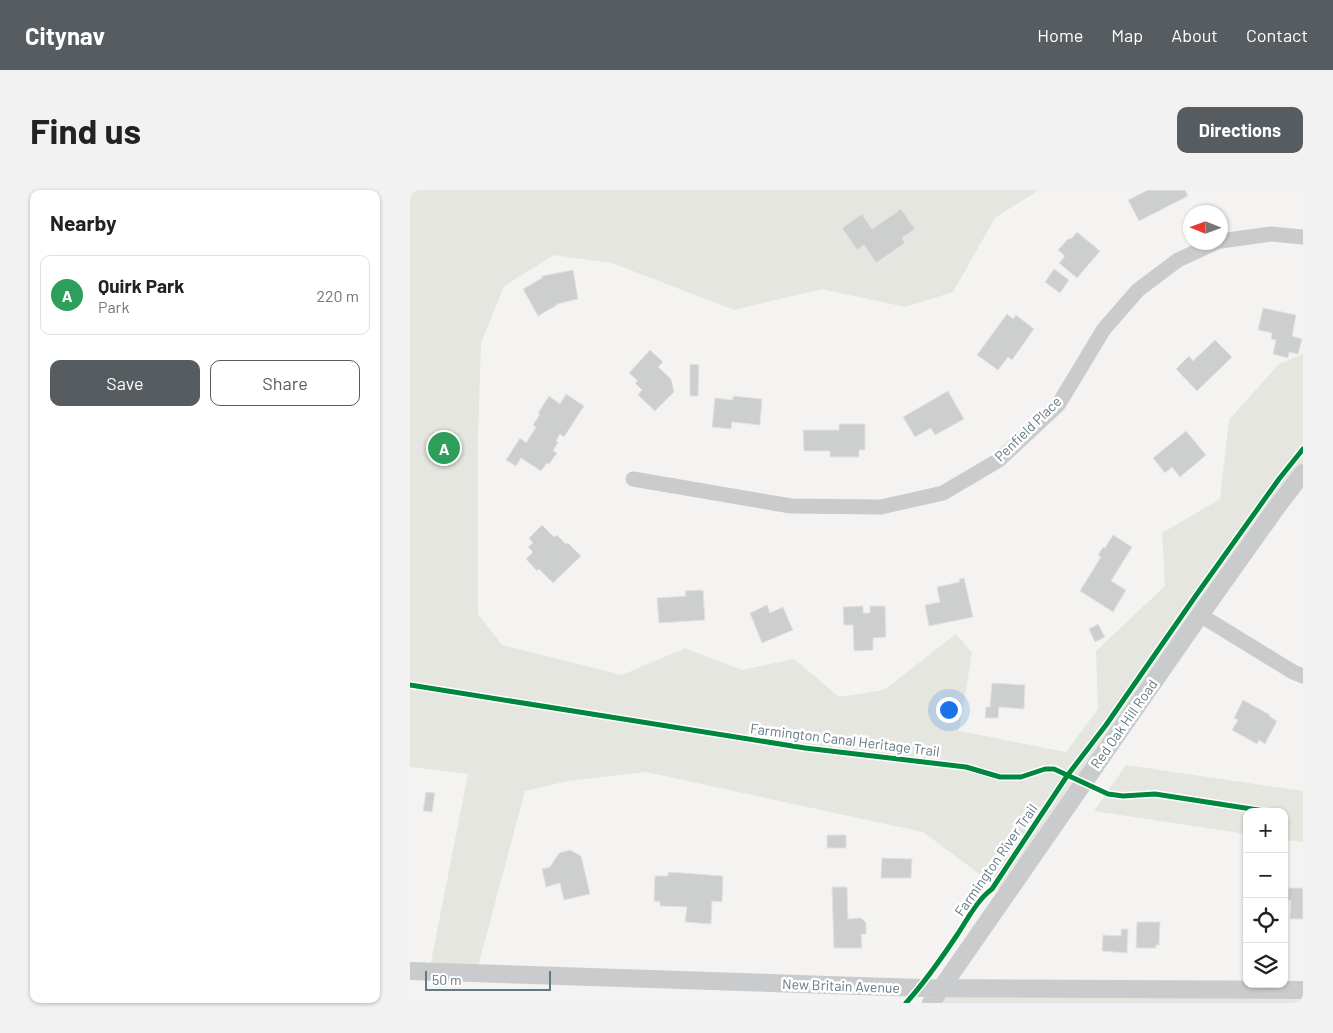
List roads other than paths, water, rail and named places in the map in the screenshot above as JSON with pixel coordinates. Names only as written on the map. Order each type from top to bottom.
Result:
[{"type":"street","name":"Penfield Place","points":[[1228,241],[1270,234],[1303,237]]},
{"type":"street","name":"Penfield Place","points":[[633,479],[791,506],[881,507],[942,493],[999,460],[1058,405],[1104,329],[1138,290],[1178,260],[1201,250]]},
{"type":"street","name":"Red Oak Hill Road","points":[[931,1003],[1200,615],[1303,473]]},
{"type":"street","points":[[1200,615],[1293,672],[1303,676]]},
{"type":"street","name":"New Britain Avenue","points":[[410,971],[942,988],[1303,990]]},
{"type":"place","name":"Quirk Park","points":[[444,448]]}]
